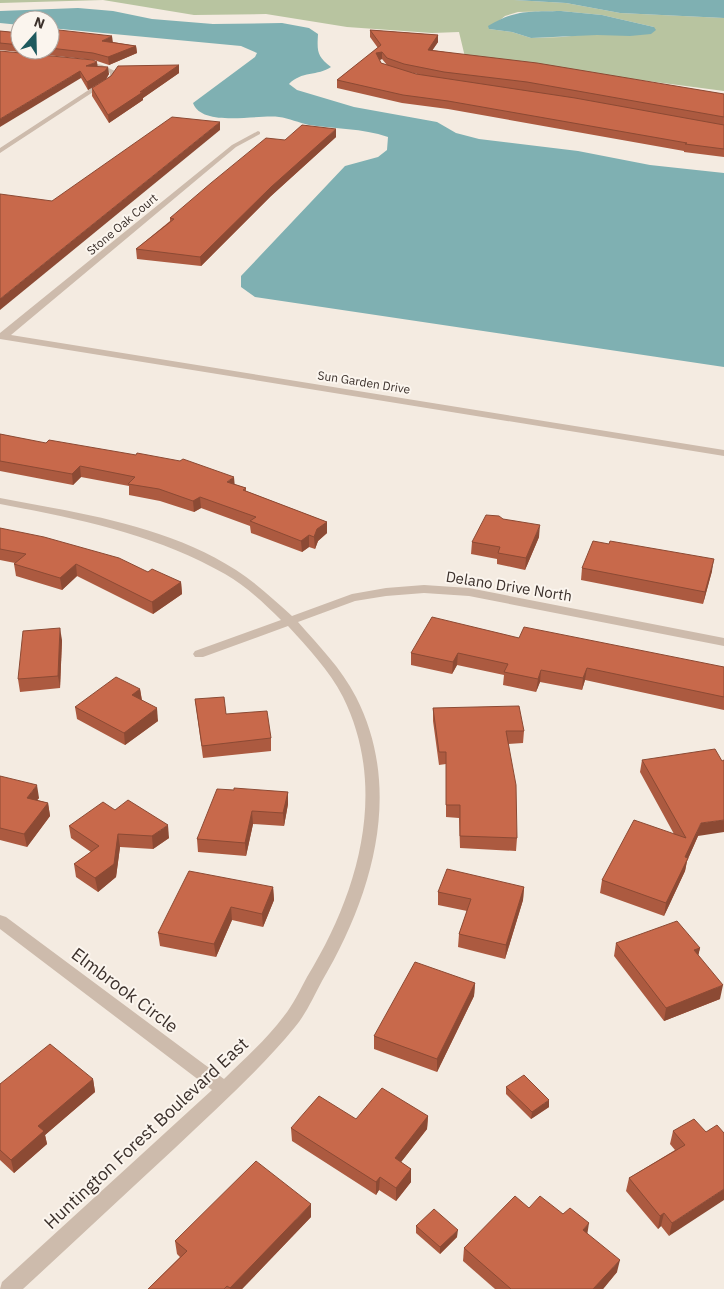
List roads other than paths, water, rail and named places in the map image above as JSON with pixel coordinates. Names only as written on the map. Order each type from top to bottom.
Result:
[{"type":"street","points":[[0,151],[109,81],[114,74],[108,68],[75,62]]},
{"type":"street","name":"Stone Oak Court","points":[[2,336],[234,146],[258,133]]},
{"type":"street","name":"Sun Garden Drive","points":[[2,336],[724,453]]},
{"type":"street","name":"Huntington Forest Boulevard East","points":[[0,501],[117,525],[153,536],[192,552],[231,572],[262,595],[289,620],[330,666],[350,698],[363,733],[371,766],[374,796],[370,836],[358,890],[334,947],[290,1020],[226,1090],[9,1289]]},
{"type":"street","name":"Delano Drive North","points":[[199,654],[352,598],[386,592],[424,589],[469,592],[724,642]]},
{"type":"street","name":"Elmbrook Circle","points":[[0,921],[226,1090]]},
{"type":"water","points":[[514,0],[724,0],[724,18],[620,13],[566,3]]},
{"type":"water","points":[[78,8],[113,11],[152,19],[213,24],[282,23],[309,28],[318,34],[320,56],[331,67],[321,72],[299,77],[289,84],[297,90],[354,107],[437,122],[456,133],[479,139],[578,151],[650,165],[724,173],[724,367],[255,297],[241,287],[241,276],[345,166],[378,157],[387,150],[388,137],[358,130],[309,125],[279,117],[219,118],[207,115],[198,111],[193,103],[255,57],[257,53],[241,46],[60,29],[60,10],[26,10]]},
{"type":"water","points":[[0,11],[10,11],[10,24],[0,23]]},
{"type":"water","points":[[561,11],[602,15],[654,27],[656,30],[651,34],[630,36],[597,35],[531,38],[512,32],[489,29],[488,26],[523,12]]}]
